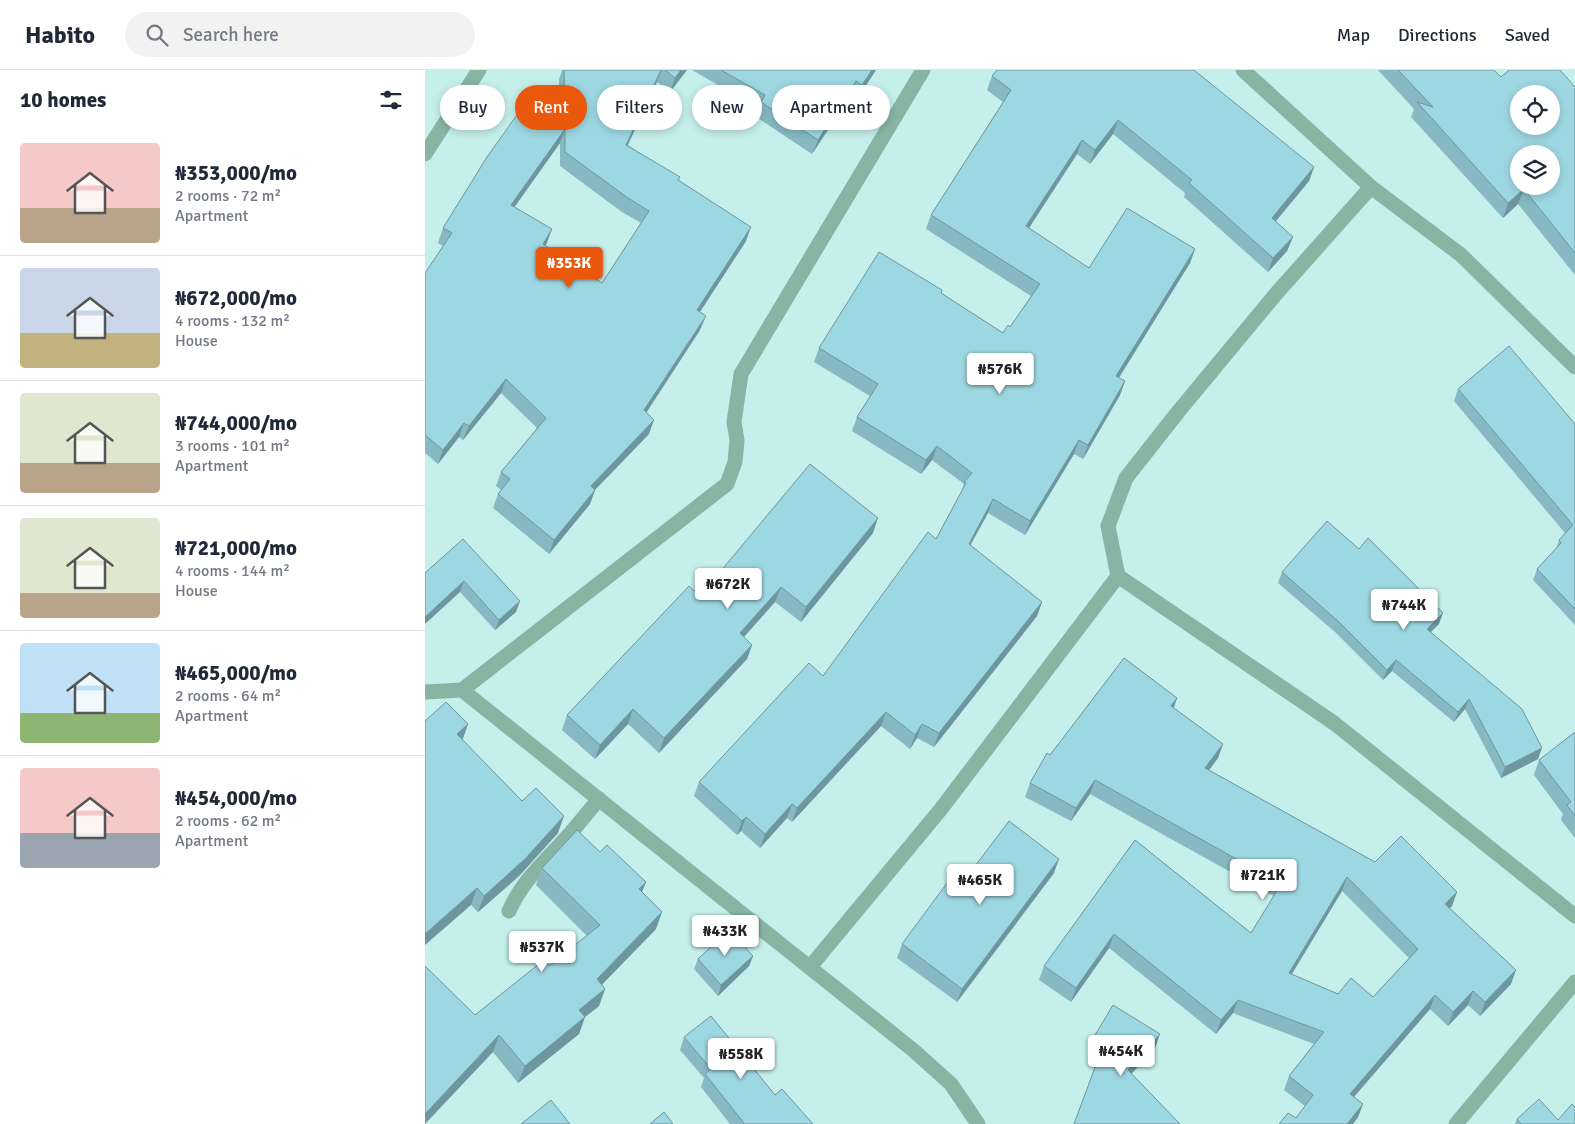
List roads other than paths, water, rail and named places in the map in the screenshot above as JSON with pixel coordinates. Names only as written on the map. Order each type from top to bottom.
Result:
[{"type":"street","points":[[425,154],[479,70]]},
{"type":"street","points":[[425,692],[462,690],[727,484],[735,462],[737,440],[734,422],[741,374],[923,70]]},
{"type":"street","points":[[1243,70],[1371,187],[1461,255],[1575,367]]},
{"type":"street","points":[[1371,187],[1269,302],[1126,478],[1108,526],[1118,576],[1334,723],[1575,916]]},
{"type":"street","points":[[810,967],[941,809],[1118,576]]},
{"type":"street","points":[[462,690],[913,1050],[951,1084],[978,1124]]},
{"type":"street","points":[[509,911],[516,895],[526,880],[599,800]]},
{"type":"street","points":[[1456,1124],[1575,982]]}]
